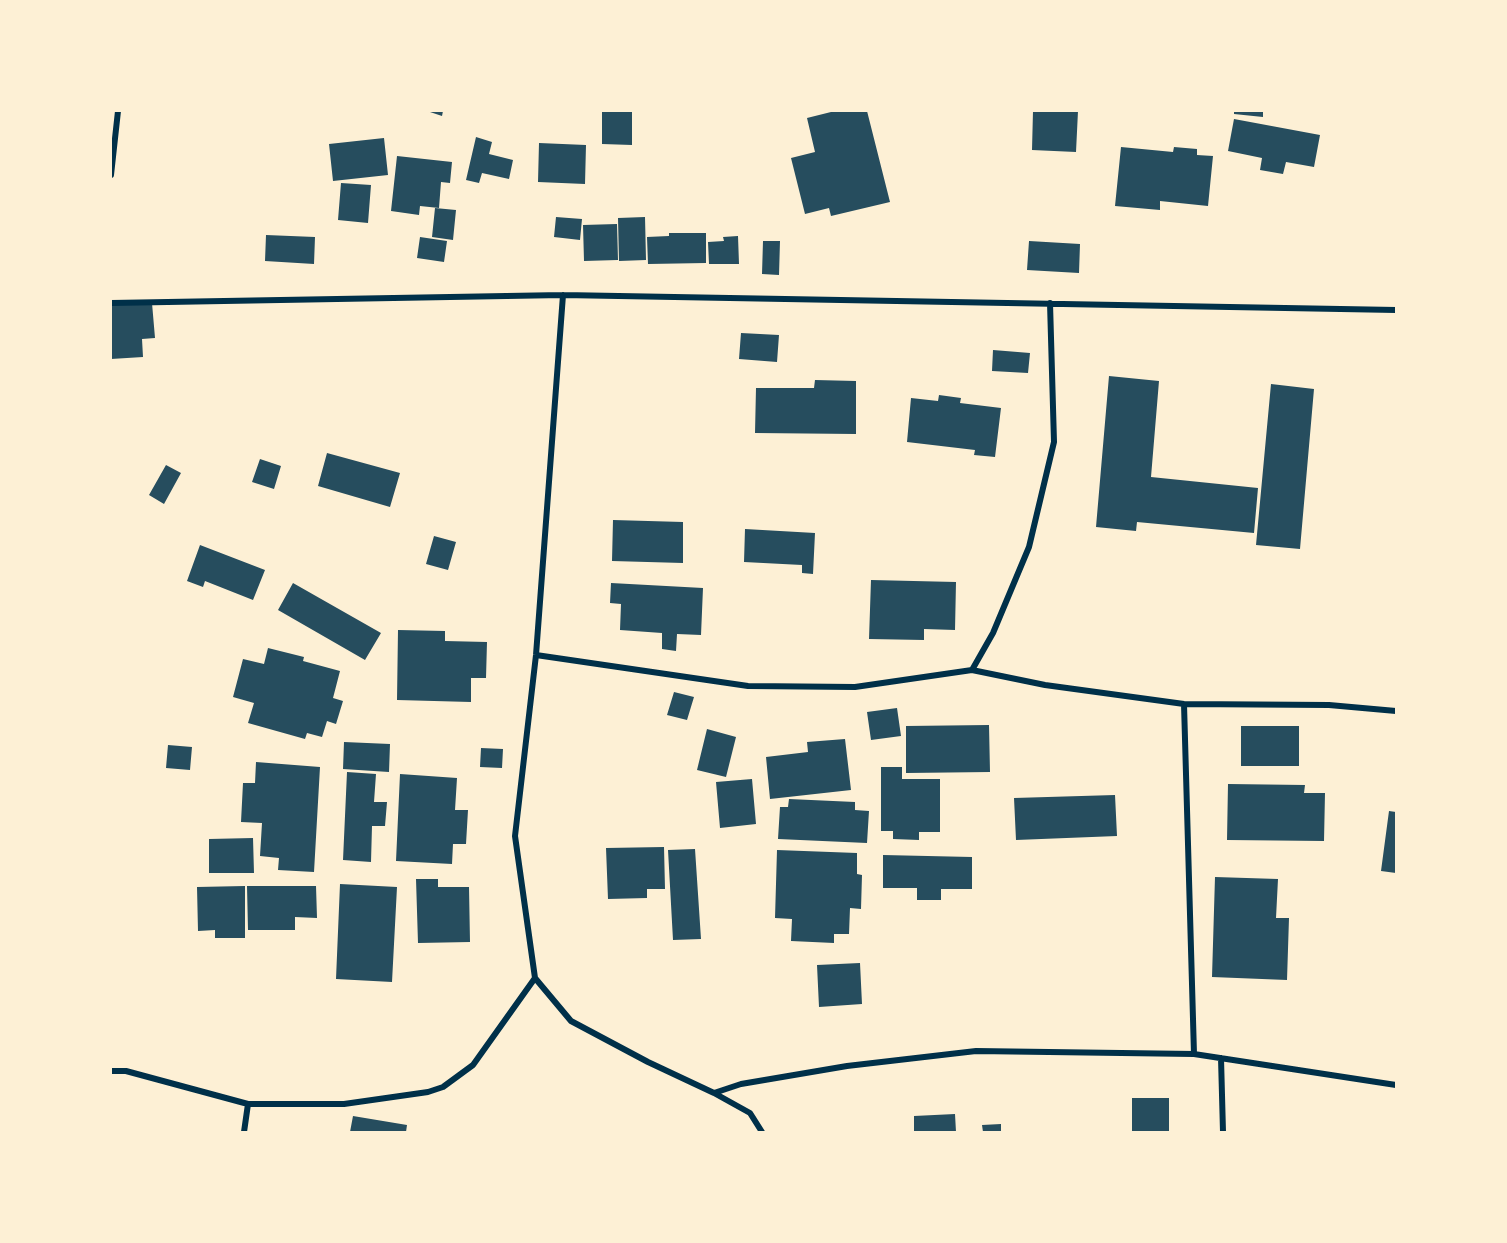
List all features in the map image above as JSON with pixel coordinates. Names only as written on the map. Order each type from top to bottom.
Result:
[{"type":"street","points":[[111,175],[118,111]]},
{"type":"street","points":[[111,303],[563,295],[1396,310]]},
{"type":"street","points":[[563,295],[536,656],[515,836],[535,978],[571,1021],[750,1113],[762,1132]]},
{"type":"street","points":[[972,670],[993,633],[1029,548],[1054,442],[1050,303]]},
{"type":"street","points":[[536,656],[748,686],[855,687],[972,670],[1045,685],[1185,704],[1329,705],[1396,711]]},
{"type":"street","points":[[1185,704],[1194,1054]]},
{"type":"street","points":[[111,1071],[126,1071],[248,1104],[344,1104],[428,1092],[443,1087],[473,1065],[535,978]]},
{"type":"street","points":[[714,1093],[741,1084],[848,1066],[976,1051],[1194,1054],[1396,1085]]},
{"type":"street","points":[[1221,1058],[1223,1132]]},
{"type":"street","points":[[244,1132],[248,1104]]},
{"type":"building","points":[[427,111],[443,111],[442,116]]},
{"type":"building","points":[[602,111],[632,111],[632,145],[602,144]]},
{"type":"building","points":[[835,111],[867,111],[890,202],[831,216],[829,208],[805,214],[791,158],[815,152],[807,118]]},
{"type":"building","points":[[1033,111],[1078,111],[1076,152],[1032,150]]},
{"type":"building","points":[[1234,111],[1263,111],[1263,117],[1234,114]]},
{"type":"building","points":[[1234,119],[1320,135],[1314,167],[1286,162],[1283,174],[1260,170],[1262,158],[1228,151]]},
{"type":"building","points":[[476,137],[492,142],[489,154],[513,160],[509,179],[482,173],[479,183],[466,180]]},
{"type":"building","points":[[384,138],[388,175],[333,181],[329,144]]},
{"type":"building","points":[[539,143],[586,145],[585,184],[538,182]]},
{"type":"building","points":[[1121,147],[1173,152],[1174,147],[1197,149],[1197,155],[1213,156],[1208,206],[1160,201],[1160,210],[1115,206]]},
{"type":"building","points":[[397,156],[452,162],[450,183],[441,182],[439,208],[420,206],[419,215],[391,211]]},
{"type":"building","points":[[341,183],[371,185],[368,223],[338,220]]},
{"type":"building","points":[[435,208],[456,210],[453,240],[432,237]]},
{"type":"building","points":[[556,217],[582,219],[580,240],[554,237]]},
{"type":"building","points":[[645,217],[646,260],[619,261],[618,218]]},
{"type":"building","points":[[617,224],[618,260],[584,261],[583,225]]},
{"type":"building","points":[[669,233],[706,233],[706,263],[648,264],[647,237],[669,236]]},
{"type":"building","points":[[266,235],[315,237],[314,264],[265,261]]},
{"type":"building","points":[[738,236],[739,264],[709,264],[708,242],[724,241],[723,237]]},
{"type":"building","points":[[420,237],[447,241],[444,262],[417,258]]},
{"type":"building","points":[[763,241],[780,241],[779,275],[762,274]]},
{"type":"building","points":[[1029,241],[1080,244],[1079,273],[1027,270]]},
{"type":"building","points":[[152,303],[155,338],[142,339],[143,357],[111,359],[111,305]]},
{"type":"building","points":[[741,333],[779,335],[777,362],[739,359]]},
{"type":"building","points":[[993,350],[1030,353],[1028,373],[992,371]]},
{"type":"building","points":[[1109,376],[1159,381],[1151,477],[1258,488],[1254,533],[1137,522],[1136,531],[1096,527]]},
{"type":"building","points":[[815,380],[856,381],[856,434],[755,433],[756,388],[814,388]]},
{"type":"building","points":[[1271,384],[1314,389],[1300,549],[1256,545]]},
{"type":"building","points":[[939,395],[961,398],[960,403],[1001,408],[995,457],[974,455],[975,450],[907,442],[911,398],[938,401]]},
{"type":"building","points":[[327,453],[400,473],[390,507],[318,486]]},
{"type":"building","points":[[260,459],[281,466],[274,489],[252,482]]},
{"type":"building","points":[[166,465],[181,473],[164,504],[149,495]]},
{"type":"building","points":[[613,520],[683,522],[683,563],[612,561]]},
{"type":"building","points":[[745,529],[815,533],[813,574],[802,573],[802,565],[744,562]]},
{"type":"building","points":[[434,536],[456,542],[448,570],[426,564]]},
{"type":"building","points":[[200,545],[265,570],[253,600],[205,581],[203,587],[187,581]]},
{"type":"building","points":[[871,580],[956,582],[955,630],[924,629],[924,640],[869,639]]},
{"type":"building","points":[[293,583],[381,633],[365,660],[278,610]]},
{"type":"building","points":[[611,583],[703,588],[701,635],[677,634],[676,651],[662,649],[662,633],[620,630],[621,604],[610,603]]},
{"type":"building","points":[[398,630],[445,631],[445,641],[487,642],[486,678],[471,678],[471,702],[397,700]]},
{"type":"building","points":[[268,648],[304,657],[303,661],[340,671],[333,698],[343,701],[336,724],[327,721],[322,737],[307,733],[305,739],[248,723],[254,703],[233,697],[243,659],[264,664]]},
{"type":"building","points":[[674,692],[694,697],[687,720],[667,715]]},
{"type":"building","points":[[897,708],[901,736],[871,740],[867,712]]},
{"type":"building","points":[[989,725],[990,772],[906,773],[906,726]]},
{"type":"building","points":[[1241,726],[1299,726],[1299,766],[1241,766]]},
{"type":"building","points":[[707,729],[736,737],[726,777],[697,770]]},
{"type":"building","points":[[845,739],[851,790],[770,799],[766,757],[808,752],[807,742]]},
{"type":"building","points":[[344,742],[390,744],[389,772],[343,769]]},
{"type":"building","points":[[168,745],[192,747],[190,770],[166,768]]},
{"type":"building","points":[[481,748],[503,749],[502,768],[480,767]]},
{"type":"building","points":[[256,762],[320,767],[314,872],[278,870],[279,858],[260,856],[262,823],[241,822],[243,783],[255,783]]},
{"type":"building","points":[[881,767],[902,767],[902,779],[940,779],[940,832],[919,832],[919,840],[893,839],[893,831],[881,831]]},
{"type":"building","points":[[347,772],[376,774],[374,802],[387,802],[385,826],[372,826],[371,862],[343,860]]},
{"type":"building","points":[[400,774],[457,778],[455,810],[468,810],[466,844],[453,844],[452,864],[396,861]]},
{"type":"building","points":[[752,779],[756,824],[720,828],[716,782]]},
{"type":"building","points":[[1228,784],[1305,785],[1304,793],[1325,793],[1324,841],[1227,840]]},
{"type":"building","points":[[1115,795],[1117,836],[1016,840],[1014,798]]},
{"type":"building","points":[[789,799],[855,802],[855,810],[869,811],[867,843],[778,839],[780,807],[788,807]]},
{"type":"building","points":[[1389,811],[1396,812],[1396,873],[1381,871]]},
{"type":"building","points":[[253,838],[254,873],[209,873],[209,839]]},
{"type":"building","points":[[664,847],[665,889],[647,889],[647,898],[608,899],[606,848]]},
{"type":"building","points":[[695,849],[701,939],[673,940],[668,850]]},
{"type":"building","points":[[777,850],[857,853],[857,874],[862,875],[861,909],[850,908],[849,934],[834,934],[834,943],[791,941],[792,919],[775,918]]},
{"type":"building","points":[[883,855],[972,857],[972,889],[941,889],[941,900],[917,900],[917,888],[883,888]]},
{"type":"building","points":[[1215,877],[1278,879],[1276,918],[1289,918],[1287,980],[1212,977]]},
{"type":"building","points":[[416,879],[438,879],[438,887],[469,887],[470,942],[418,943]]},
{"type":"building","points":[[340,884],[397,887],[392,982],[336,979]]},
{"type":"building","points":[[245,886],[245,938],[215,938],[215,930],[198,931],[197,887]]},
{"type":"building","points":[[247,886],[316,886],[317,918],[295,917],[295,930],[248,930]]},
{"type":"building","points":[[860,963],[862,1004],[819,1007],[817,965]]},
{"type":"building","points":[[1132,1098],[1169,1098],[1169,1132],[1132,1132]]},
{"type":"building","points":[[955,1114],[956,1132],[914,1132],[914,1116]]},
{"type":"building","points":[[353,1116],[407,1125],[406,1132],[350,1132]]},
{"type":"building","points":[[1001,1124],[1001,1132],[983,1132],[982,1125]]}]
